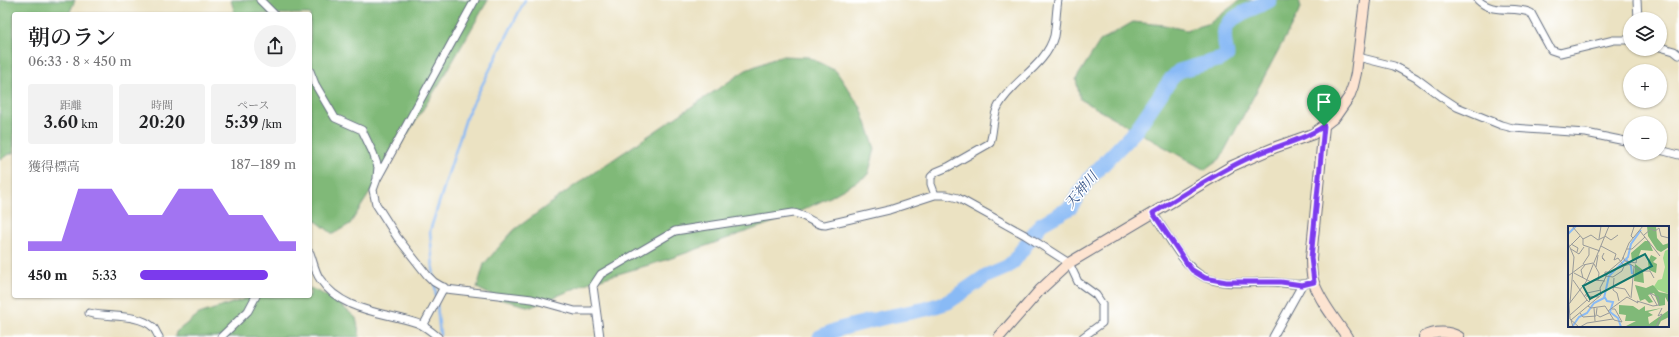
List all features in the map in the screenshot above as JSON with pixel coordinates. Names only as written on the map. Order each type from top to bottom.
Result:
[{"type":"street","points":[[260,0],[272,12]]},
{"type":"street","points":[[377,179],[475,0]]},
{"type":"street","points":[[935,195],[931,177],[936,172],[990,144],[993,134],[994,119],[998,106],[1008,93],[1033,68],[1049,47],[1054,37],[1058,0]]},
{"type":"street","points":[[999,337],[1040,290],[1070,263],[1232,166],[1276,147],[1313,134],[1324,126],[1342,109],[1349,98],[1356,73],[1365,0]]},
{"type":"street","points":[[1478,0],[1492,9],[1520,10],[1531,13],[1551,50],[1560,53],[1614,40],[1623,40]]},
{"type":"street","points":[[1637,0],[1638,12]]},
{"type":"street","points":[[1667,49],[1674,51],[1679,55]]},
{"type":"street","points":[[1358,57],[1394,66],[1416,78],[1457,107],[1501,125],[1513,128],[1586,133],[1623,141]]},
{"type":"street","points":[[312,76],[335,118],[362,130],[378,167],[374,190],[376,204],[397,237],[427,276],[434,282],[444,287],[532,300],[575,311],[596,311]]},
{"type":"street","points":[[1324,126],[1311,258],[1314,282],[1321,298],[1348,337]]},
{"type":"street","points":[[1667,152],[1679,155]]},
{"type":"street","points":[[600,337],[593,286],[601,274],[674,231],[793,213],[801,215],[818,224],[825,225],[889,210],[935,195],[946,195],[958,198],[1070,263],[1078,282],[1096,295],[1102,304],[1102,323],[1083,337]]},
{"type":"street","points":[[1153,213],[1188,265],[1192,270],[1205,278],[1226,282],[1281,282],[1302,285],[1314,282]]},
{"type":"street","points":[[312,259],[318,277],[336,295],[364,310],[423,326],[438,337]]},
{"type":"street","points":[[1273,337],[1302,285]]},
{"type":"street","points":[[423,326],[444,287]]},
{"type":"street","points":[[221,337],[248,310],[255,298]]},
{"type":"street","points":[[89,313],[101,316],[142,320],[154,327],[159,337]]},
{"type":"street","points":[[1424,337],[1437,332],[1446,332],[1459,337]]},
{"type":"green space","points":[[0,0],[75,0],[70,12],[12,12],[12,153],[0,159]]},
{"type":"green space","points":[[231,0],[488,0],[446,73],[350,224],[333,234],[316,221],[312,211],[312,12],[234,12]]},
{"type":"green space","points":[[1240,0],[1299,0],[1301,8],[1220,159],[1205,170],[1080,99],[1076,79],[1100,41],[1133,22],[1164,25],[1186,30],[1210,23]]},
{"type":"green space","points":[[781,56],[808,57],[836,71],[861,108],[875,149],[868,175],[830,197],[788,217],[666,260],[590,282],[531,307],[499,299],[477,288],[484,264],[514,230],[574,186],[746,70]]},
{"type":"green space","points":[[312,289],[334,299],[356,318],[360,337],[175,337],[176,332],[199,314],[248,298],[312,298]]},
{"type":"waterway","points":[[434,280],[430,231],[467,115],[525,0]]},
{"type":"waterway","name":"天神川","points":[[820,337],[839,329],[926,309],[948,302],[986,276],[1007,267],[1013,262],[1041,224],[1070,208],[1088,180],[1136,130],[1171,79],[1179,71],[1221,59],[1227,55],[1224,36],[1228,25],[1232,20],[1244,12],[1270,0]]},
{"type":"waterway","points":[[435,285],[436,298]]},
{"type":"waterway","points":[[437,305],[440,335]]},
{"type":"route","points":[[1324,126],[1311,258],[1314,282],[1302,285],[1281,282],[1226,282],[1205,278],[1192,270],[1153,213],[1232,166],[1276,147],[1313,134],[1324,126]]}]
